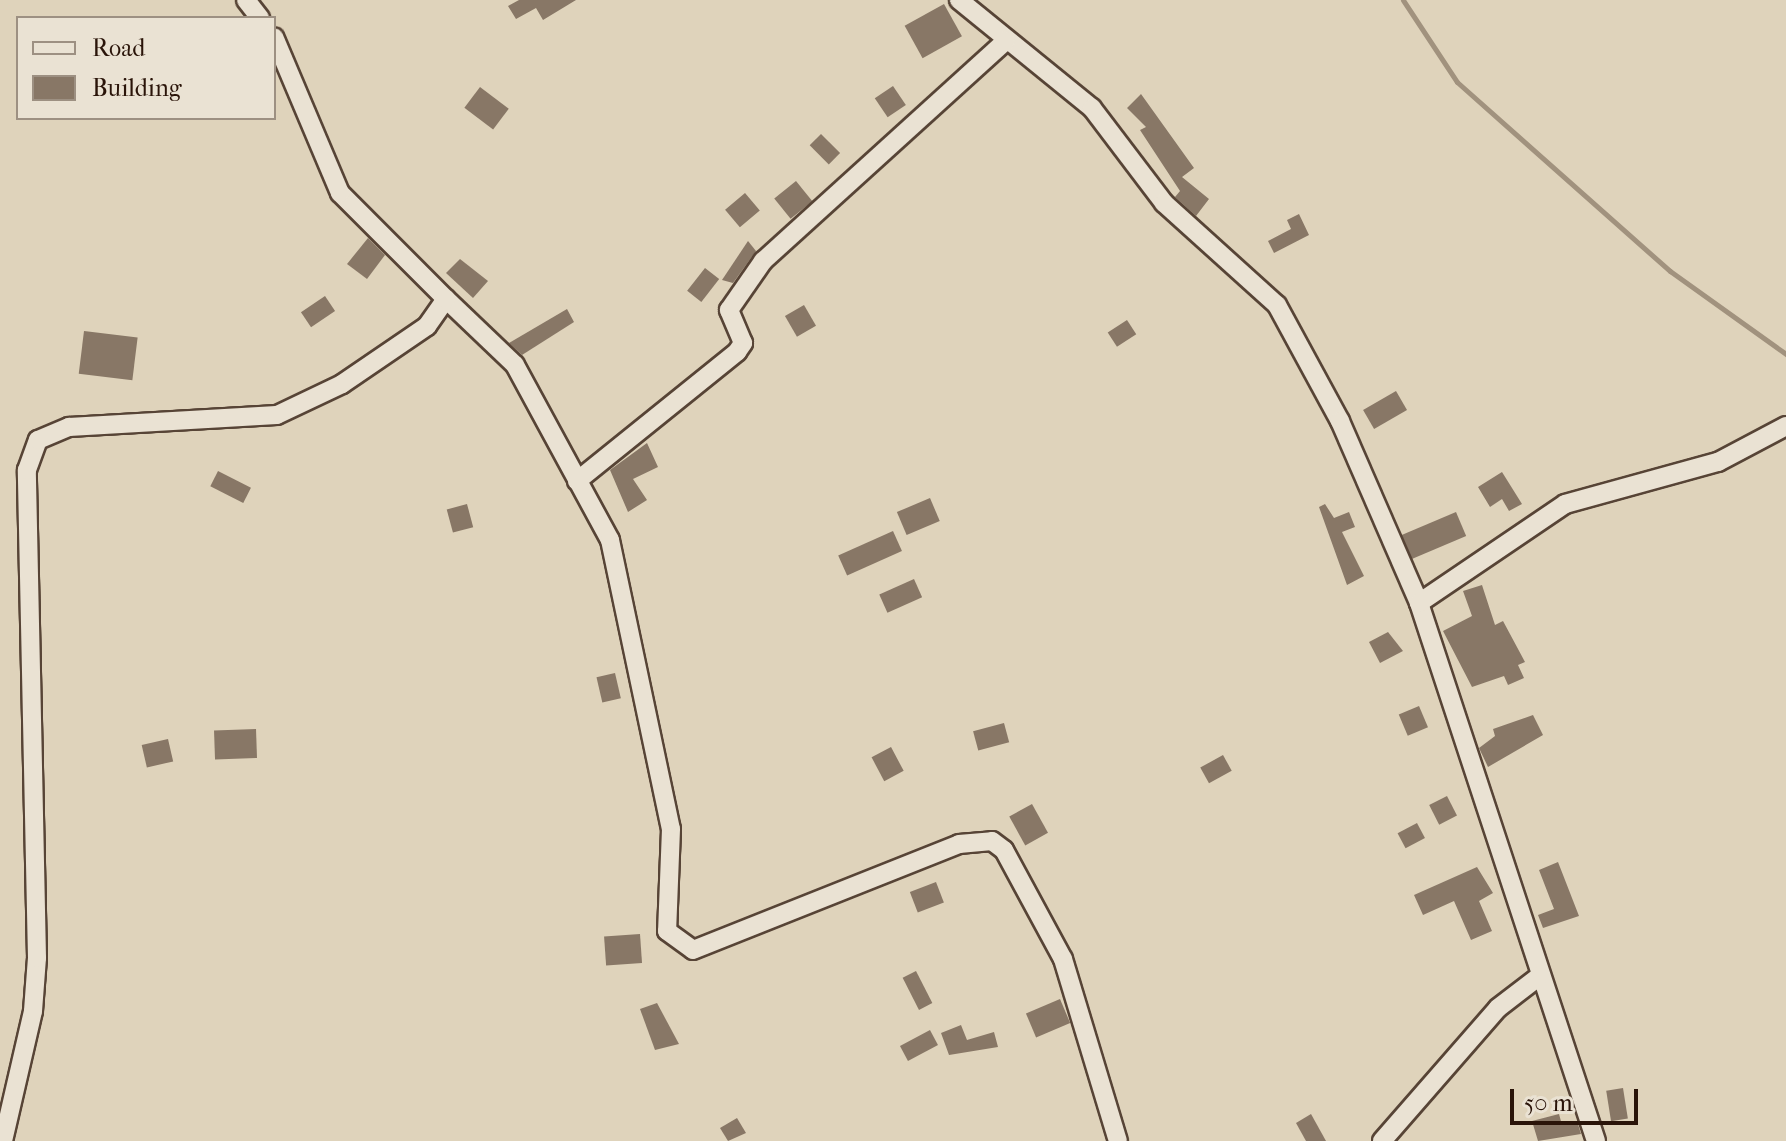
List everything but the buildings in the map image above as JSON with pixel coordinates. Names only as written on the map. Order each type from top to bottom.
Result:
[{"type":"street","points":[[246,0],[258,16]]},
{"type":"street","points":[[959,0],[1092,108],[1164,203],[1277,305],[1340,421],[1419,603],[1596,1141]]},
{"type":"street","points":[[577,481],[737,352],[743,343],[729,310],[763,261],[1006,41]]},
{"type":"street","points":[[276,42],[340,193],[515,365],[610,540],[645,689],[671,829],[667,931],[693,950],[959,844],[992,841],[1004,850],[1063,959],[1118,1141]]},
{"type":"street","points":[[3,1141],[37,958],[27,470],[38,440],[69,427],[277,415],[342,384],[415,335],[446,299]]},
{"type":"street","points":[[1419,603],[1565,504],[1718,462],[1786,426]]},
{"type":"street","points":[[1382,1141],[1498,1008],[1541,975]]},
{"type":"waterway","points":[[1403,0],[1457,82],[1670,271],[1786,354]]}]
